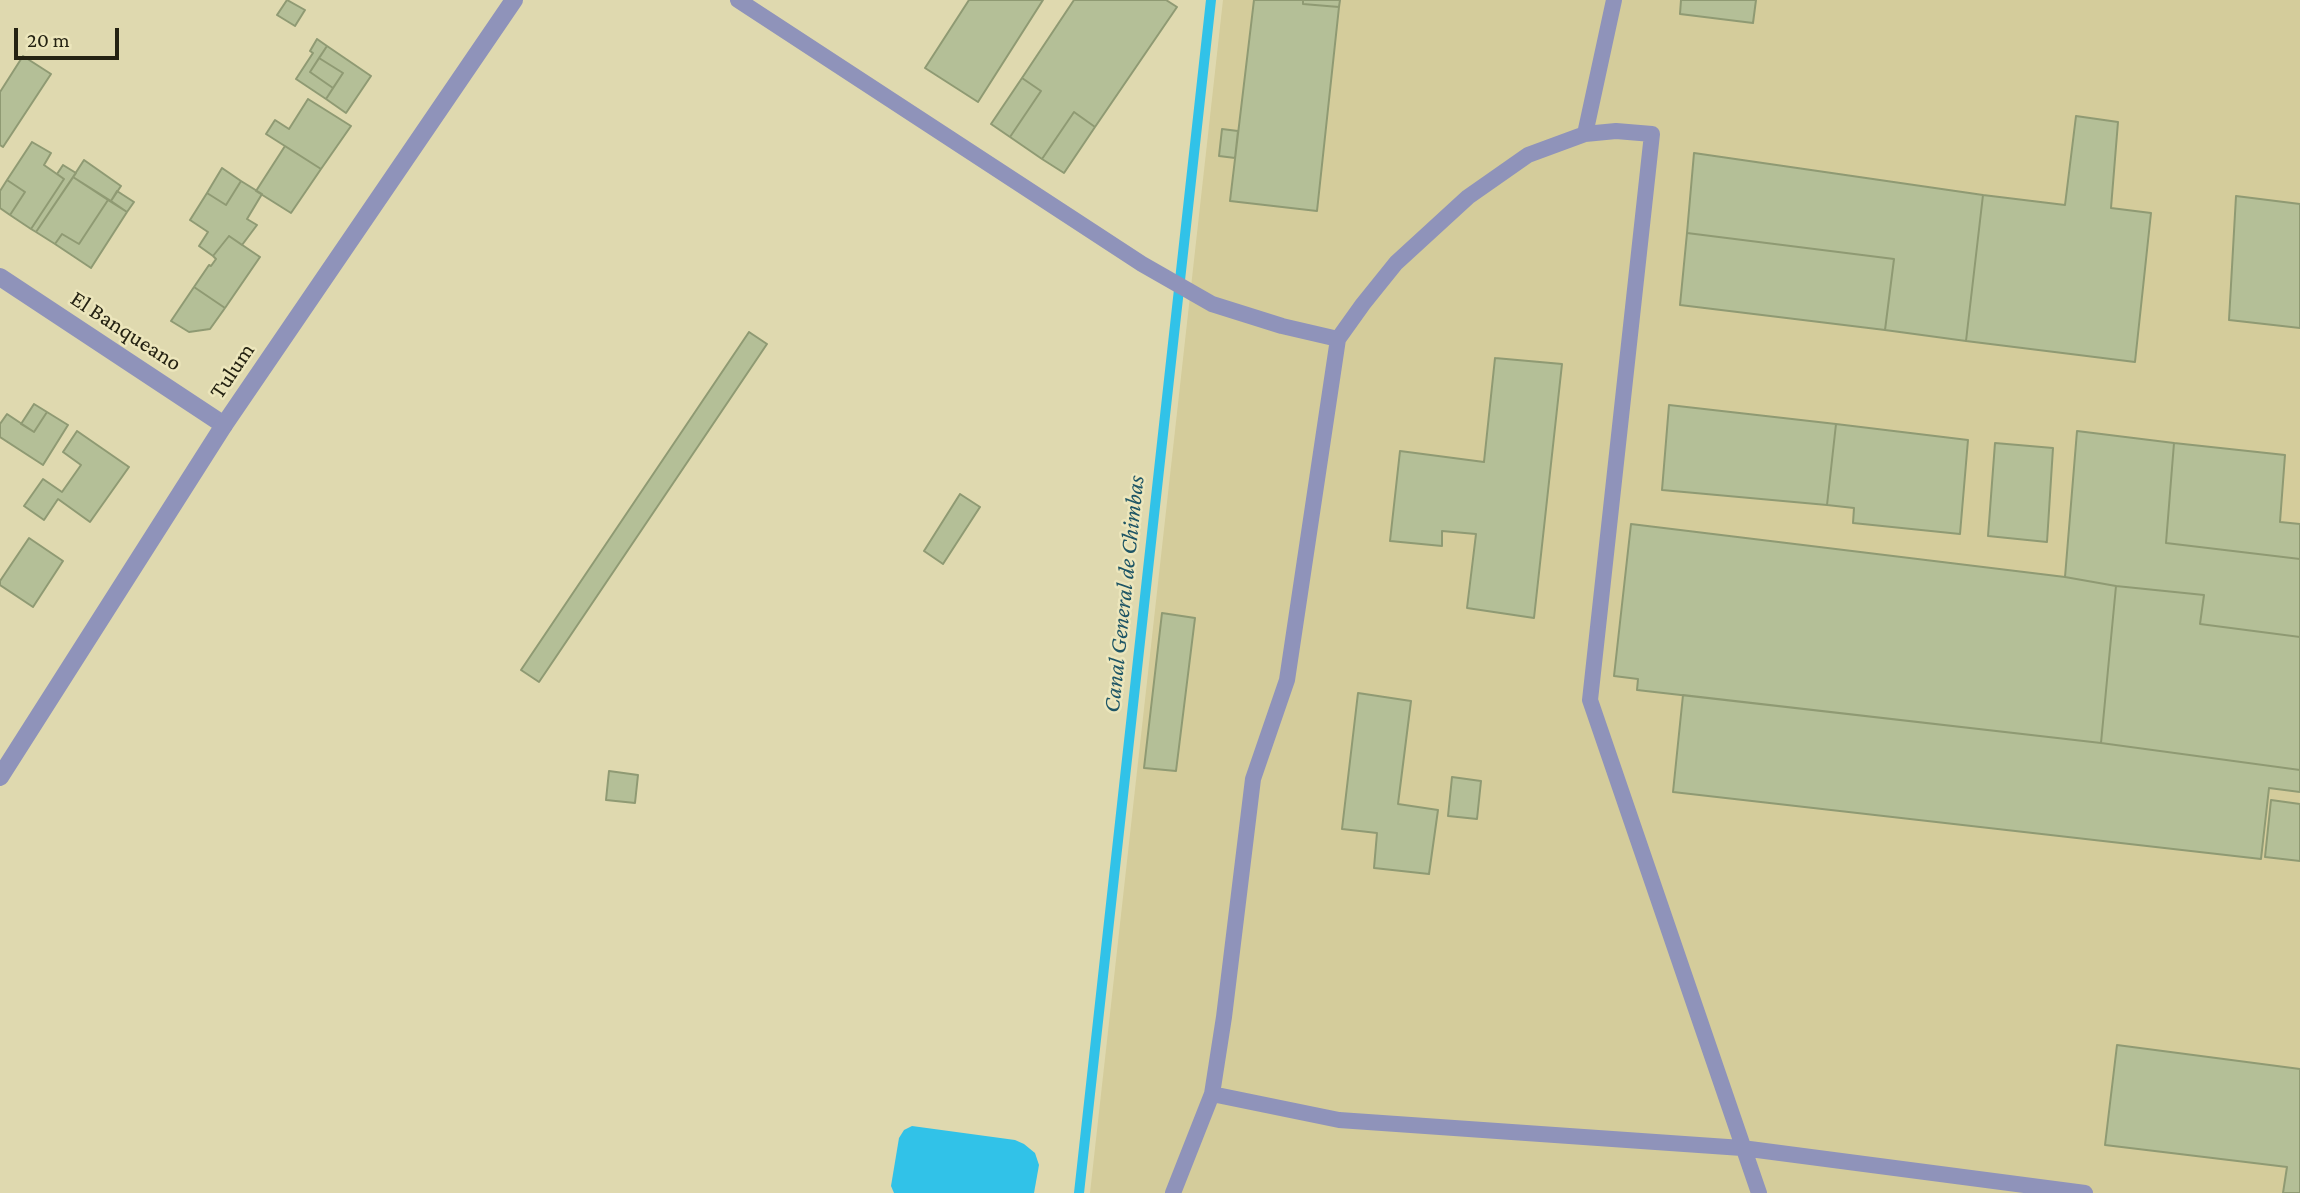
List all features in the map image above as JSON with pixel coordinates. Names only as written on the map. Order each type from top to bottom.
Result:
[{"type":"street","name":"Tulum","points":[[0,777],[225,425],[514,0]]},
{"type":"street","name":"El Banqueano","points":[[0,277],[225,425]]},
{"type":"lane","points":[[738,0],[1142,264],[1212,304],[1282,326],[1338,339]]},
{"type":"lane","points":[[1585,134],[1614,0]]},
{"type":"lane","points":[[1173,1193],[1212,1094],[1253,779],[1287,680],[1338,339],[1396,263],[1468,197],[1528,155],[1585,134],[1616,131],[1652,134],[1590,700],[1759,1193]]},
{"type":"lane","points":[[1212,1094],[1339,1120],[1742,1147],[2085,1193]]},
{"type":"shaded area","points":[[1223,0],[2300,0],[2300,1193],[1090,1193]]},
{"type":"water","points":[[912,1126],[1015,1140],[1024,1144],[1035,1153],[1039,1165],[1034,1193],[894,1193],[891,1186],[899,1138],[904,1130]]},
{"type":"building","points":[[287,0],[305,10],[295,26],[277,15]]},
{"type":"building","points":[[969,0],[1043,0],[978,102],[925,68]]},
{"type":"building","points":[[1074,0],[1166,0],[1177,7],[1095,127],[1074,112],[1042,159],[1010,137],[1041,91],[1022,78]]},
{"type":"building","points":[[1254,0],[1303,0],[1303,4],[1339,7],[1317,211],[1230,201]]},
{"type":"building","points":[[1303,0],[1340,0],[1339,7],[1303,4]]},
{"type":"building","points":[[1681,0],[1756,0],[1753,23],[1680,14]]},
{"type":"building","points":[[317,39],[327,46],[310,72],[333,88],[326,99],[296,79],[313,53],[310,51]]},
{"type":"building","points":[[327,46],[371,76],[346,113],[326,99],[343,73],[319,58]]},
{"type":"building","points":[[23,56],[51,74],[3,147],[0,145],[0,92]]},
{"type":"building","points":[[319,58],[343,73],[333,88],[310,72]]},
{"type":"building","points":[[1022,78],[1041,91],[1010,137],[991,124]]},
{"type":"building","points":[[308,99],[351,126],[321,169],[266,134],[275,120],[289,129]]},
{"type":"building","points":[[1074,112],[1095,127],[1064,173],[1042,159]]},
{"type":"building","points":[[2076,116],[2118,122],[2111,208],[2151,213],[2135,362],[1966,341],[1983,195],[2065,205]]},
{"type":"building","points":[[1222,129],[1238,131],[1235,158],[1219,156]]},
{"type":"building","points":[[32,142],[51,153],[44,165],[64,179],[31,229],[10,215],[25,192],[7,180]]},
{"type":"building","points":[[285,146],[321,169],[291,213],[256,191]]},
{"type":"building","points":[[1694,153],[1983,195],[1966,341],[1885,330],[1894,259],[1687,233]]},
{"type":"building","points":[[84,160],[121,186],[111,201],[73,177]]},
{"type":"building","points":[[63,165],[76,173],[36,232],[31,229],[64,179],[57,174]]},
{"type":"building","points":[[222,168],[241,181],[226,205],[207,193]]},
{"type":"building","points":[[73,177],[108,200],[79,244],[62,234],[55,244],[36,232]]},
{"type":"building","points":[[7,180],[25,192],[10,215],[0,208],[0,191]]},
{"type":"building","points":[[241,181],[262,194],[247,219],[257,225],[242,245],[229,236],[213,256],[199,246],[208,232],[190,220],[207,193],[226,205]]},
{"type":"building","points":[[117,191],[134,202],[127,212],[111,201]]},
{"type":"building","points":[[2236,196],[2300,204],[2300,328],[2229,320]]},
{"type":"building","points":[[108,200],[127,212],[91,268],[55,244],[62,234],[79,244]]},
{"type":"building","points":[[1687,233],[1894,259],[1885,330],[1680,305]]},
{"type":"building","points":[[229,236],[260,257],[225,308],[194,287],[216,259],[213,256]]},
{"type":"building","points":[[194,287],[225,308],[210,329],[189,332],[171,321]]},
{"type":"building","points":[[749,332],[767,344],[539,682],[521,670]]},
{"type":"building","points":[[1495,358],[1562,364],[1534,618],[1467,608],[1476,534],[1442,531],[1442,546],[1390,541],[1400,451],[1484,462]]},
{"type":"building","points":[[34,404],[47,412],[34,432],[21,424]]},
{"type":"building","points":[[1669,405],[1836,424],[1827,505],[1662,490]]},
{"type":"building","points":[[47,412],[68,425],[43,465],[0,437],[0,424],[7,414],[34,432]]},
{"type":"building","points":[[1836,424],[1968,440],[1960,534],[1853,523],[1854,508],[1827,505]]},
{"type":"building","points":[[77,431],[129,467],[90,522],[58,499],[44,520],[24,506],[43,479],[62,492],[81,465],[63,452]]},
{"type":"building","points":[[2077,431],[2174,443],[2166,543],[2300,559],[2300,637],[2200,624],[2204,595],[2116,586],[2065,577]]},
{"type":"building","points":[[1995,443],[2053,448],[2047,542],[1988,536]]},
{"type":"building","points":[[2174,443],[2285,455],[2280,522],[2300,524],[2300,559],[2166,543]]},
{"type":"building","points":[[960,494],[980,507],[943,564],[924,551]]},
{"type":"building","points":[[1631,524],[2065,577],[2116,586],[2101,743],[1637,690],[1638,679],[1614,676]]},
{"type":"building","points":[[29,538],[63,561],[33,607],[0,585],[0,581]]},
{"type":"building","points":[[2116,586],[2204,595],[2200,624],[2300,637],[2300,770],[2101,743]]},
{"type":"building","points":[[1162,613],[1195,618],[1176,771],[1144,768]]},
{"type":"building","points":[[1358,693],[1411,701],[1398,804],[1438,810],[1429,874],[1374,868],[1377,833],[1342,829]]},
{"type":"building","points":[[1683,695],[2101,743],[2300,770],[2300,792],[2269,788],[2261,859],[1673,792]]},
{"type":"building","points":[[609,771],[638,775],[635,803],[606,800]]},
{"type":"building","points":[[1452,777],[1481,781],[1477,819],[1448,816]]},
{"type":"building","points":[[2271,800],[2300,804],[2300,861],[2265,857]]},
{"type":"building","points":[[2117,1045],[2300,1069],[2300,1193],[2283,1193],[2287,1167],[2105,1145]]},
{"type":"waterway","name":"Canal General de Chimbas","points":[[1079,1193],[1211,0]]}]
